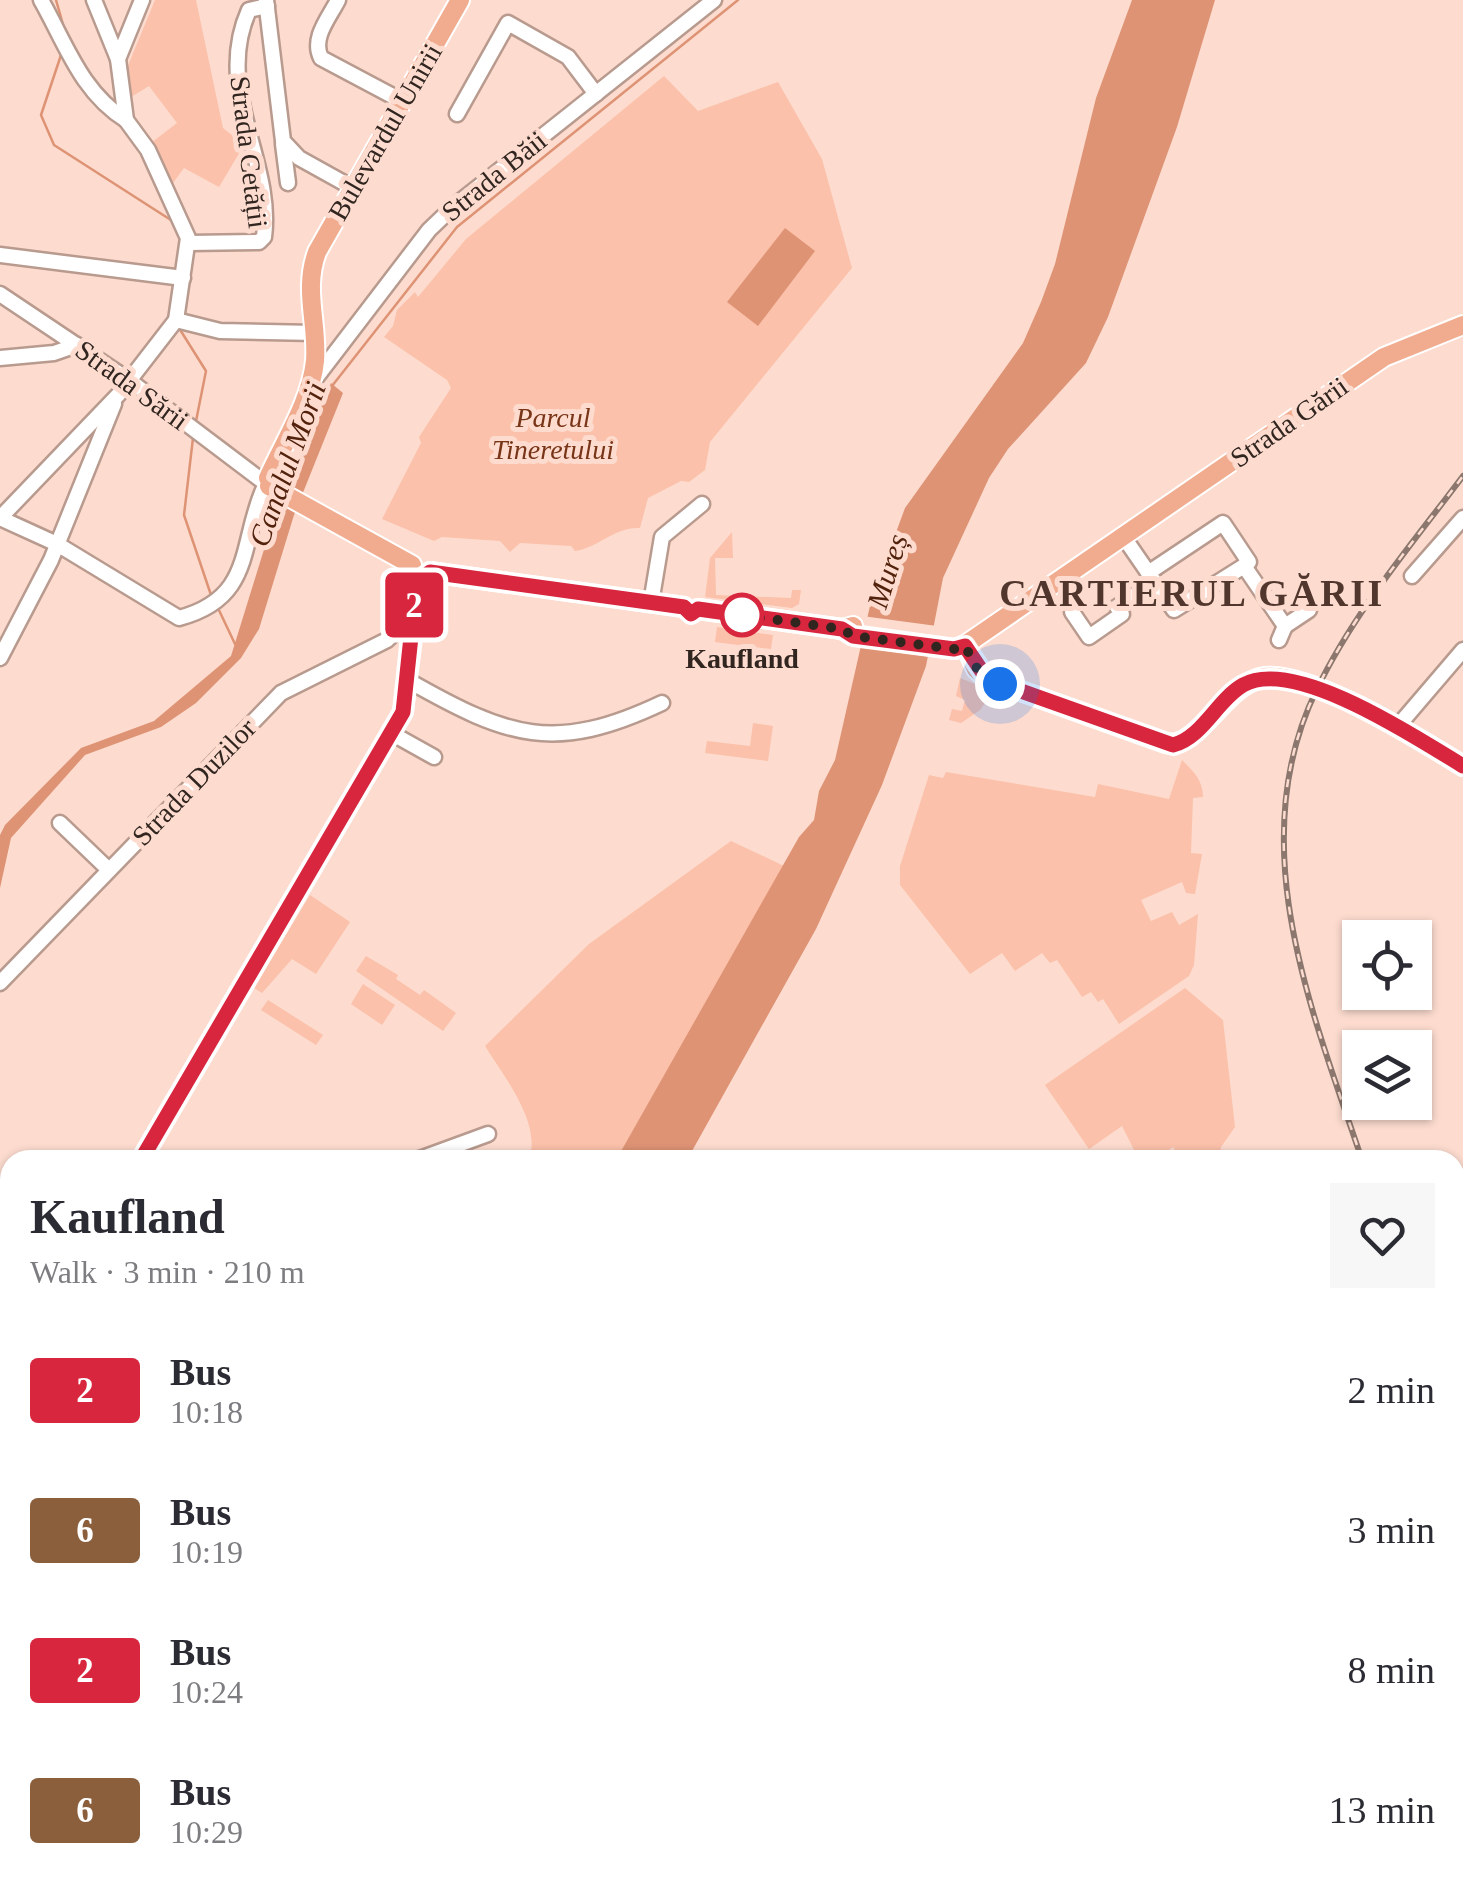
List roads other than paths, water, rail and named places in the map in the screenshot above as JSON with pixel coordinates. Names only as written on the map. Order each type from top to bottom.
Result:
[{"type":"main road","name":"Bulevardul Unirii","points":[[316,333],[309,291],[312,266],[460,0]]},
{"type":"main road","name":"Strada Gării","points":[[959,644],[1384,357],[1463,325]]},
{"type":"main road","points":[[268,485],[309,387],[316,333]]},
{"type":"main road","name":"Strada Sării","points":[[268,485],[421,573]]},
{"type":"main road","points":[[148,1150],[403,712],[409,681],[412,616],[421,573],[959,644],[987,679],[1173,745],[1189,738],[1228,696],[1248,682],[1284,678],[1398,726],[1463,766]]},
{"type":"street","points":[[41,0],[59,40],[99,99],[126,120],[148,150],[188,243],[179,277],[174,325],[118,395],[0,518],[57,544],[174,617],[197,610],[220,596],[240,573],[268,485]]},
{"type":"street","points":[[94,0],[118,59],[126,120]]},
{"type":"street","points":[[118,59],[142,0]]},
{"type":"street","points":[[338,0],[318,38],[316,48],[321,58],[402,100]]},
{"type":"street","name":"Strada Băii","points":[[309,387],[429,230],[714,0]]},
{"type":"street","points":[[266,3],[288,183]]},
{"type":"street","name":"Strada Cetății","points":[[188,243],[260,242],[264,237],[258,184],[241,115],[238,62],[249,10],[266,3]]},
{"type":"street","points":[[457,114],[508,23],[568,57],[596,94]]},
{"type":"street","points":[[282,141],[299,158],[353,188]]},
{"type":"street","points":[[0,255],[179,277]]},
{"type":"street","name":"Strada Sării","points":[[0,294],[130,381],[268,485]]},
{"type":"street","points":[[174,325],[220,331],[316,333]]},
{"type":"street","points":[[0,358],[54,353],[78,345]]},
{"type":"street","points":[[0,658],[57,544],[118,395]]},
{"type":"street","points":[[82,432],[98,442]]},
{"type":"street","points":[[651,603],[662,537],[702,504]]},
{"type":"street","points":[[1412,576],[1463,518]]},
{"type":"street","points":[[1072,612],[1088,637],[1122,614],[1117,607],[1151,578],[1223,523],[1249,562],[1174,610],[1151,578],[1123,536]]},
{"type":"street","points":[[1244,566],[1282,634],[1309,610]]},
{"type":"street","name":"Strada Duzilor","points":[[0,983],[281,693],[387,640],[405,627],[412,616]]},
{"type":"street","points":[[1398,726],[1463,650]]},
{"type":"street","points":[[409,681],[478,719],[528,734],[590,729],[626,720],[662,702]]},
{"type":"street","points":[[391,733],[434,757]]},
{"type":"street","points":[[60,823],[109,870]]},
{"type":"street","points":[[445,1150],[488,1134]]},
{"type":"water","name":"Mureș","points":[[1132,0],[1215,0],[1177,127],[1108,317],[1086,363],[1008,449],[989,478],[943,578],[926,666],[882,785],[816,929],[693,1150],[622,1150],[799,837],[814,820],[819,791],[835,760],[872,597],[905,508],[1023,343],[1055,264],[1096,98]]},
{"type":"water","points":[[785,228],[815,251],[758,326],[727,302]]},
{"type":"water","points":[[331,383],[343,393],[294,515],[259,629],[241,658],[196,703],[161,727],[85,755],[11,838],[0,888],[0,835],[5,825],[81,748],[154,721],[231,656],[275,514]]},
{"type":"waterway","points":[[56,0],[66,35]]},
{"type":"waterway","name":"Canalul Morii","points":[[332,386],[457,227],[738,0]]},
{"type":"waterway","points":[[62,52],[41,115],[54,145],[174,222]]},
{"type":"waterway","points":[[179,328],[206,371],[195,426]]},
{"type":"waterway","points":[[193,438],[184,515],[211,595]]},
{"type":"waterway","points":[[217,606],[235,644]]},
{"type":"railway","points":[[1359,1150],[1323,1045],[1292,926],[1285,866],[1285,807],[1295,747],[1332,661],[1385,579],[1463,476]]},
{"type":"place","name":"Kaufland","points":[[742,615]]},
{"type":"district","name":"CARTIERUL GĂRII","points":[[1192,593]]},
{"type":"park label","name":"Parcul Tineretului","points":[[553,433]]}]
